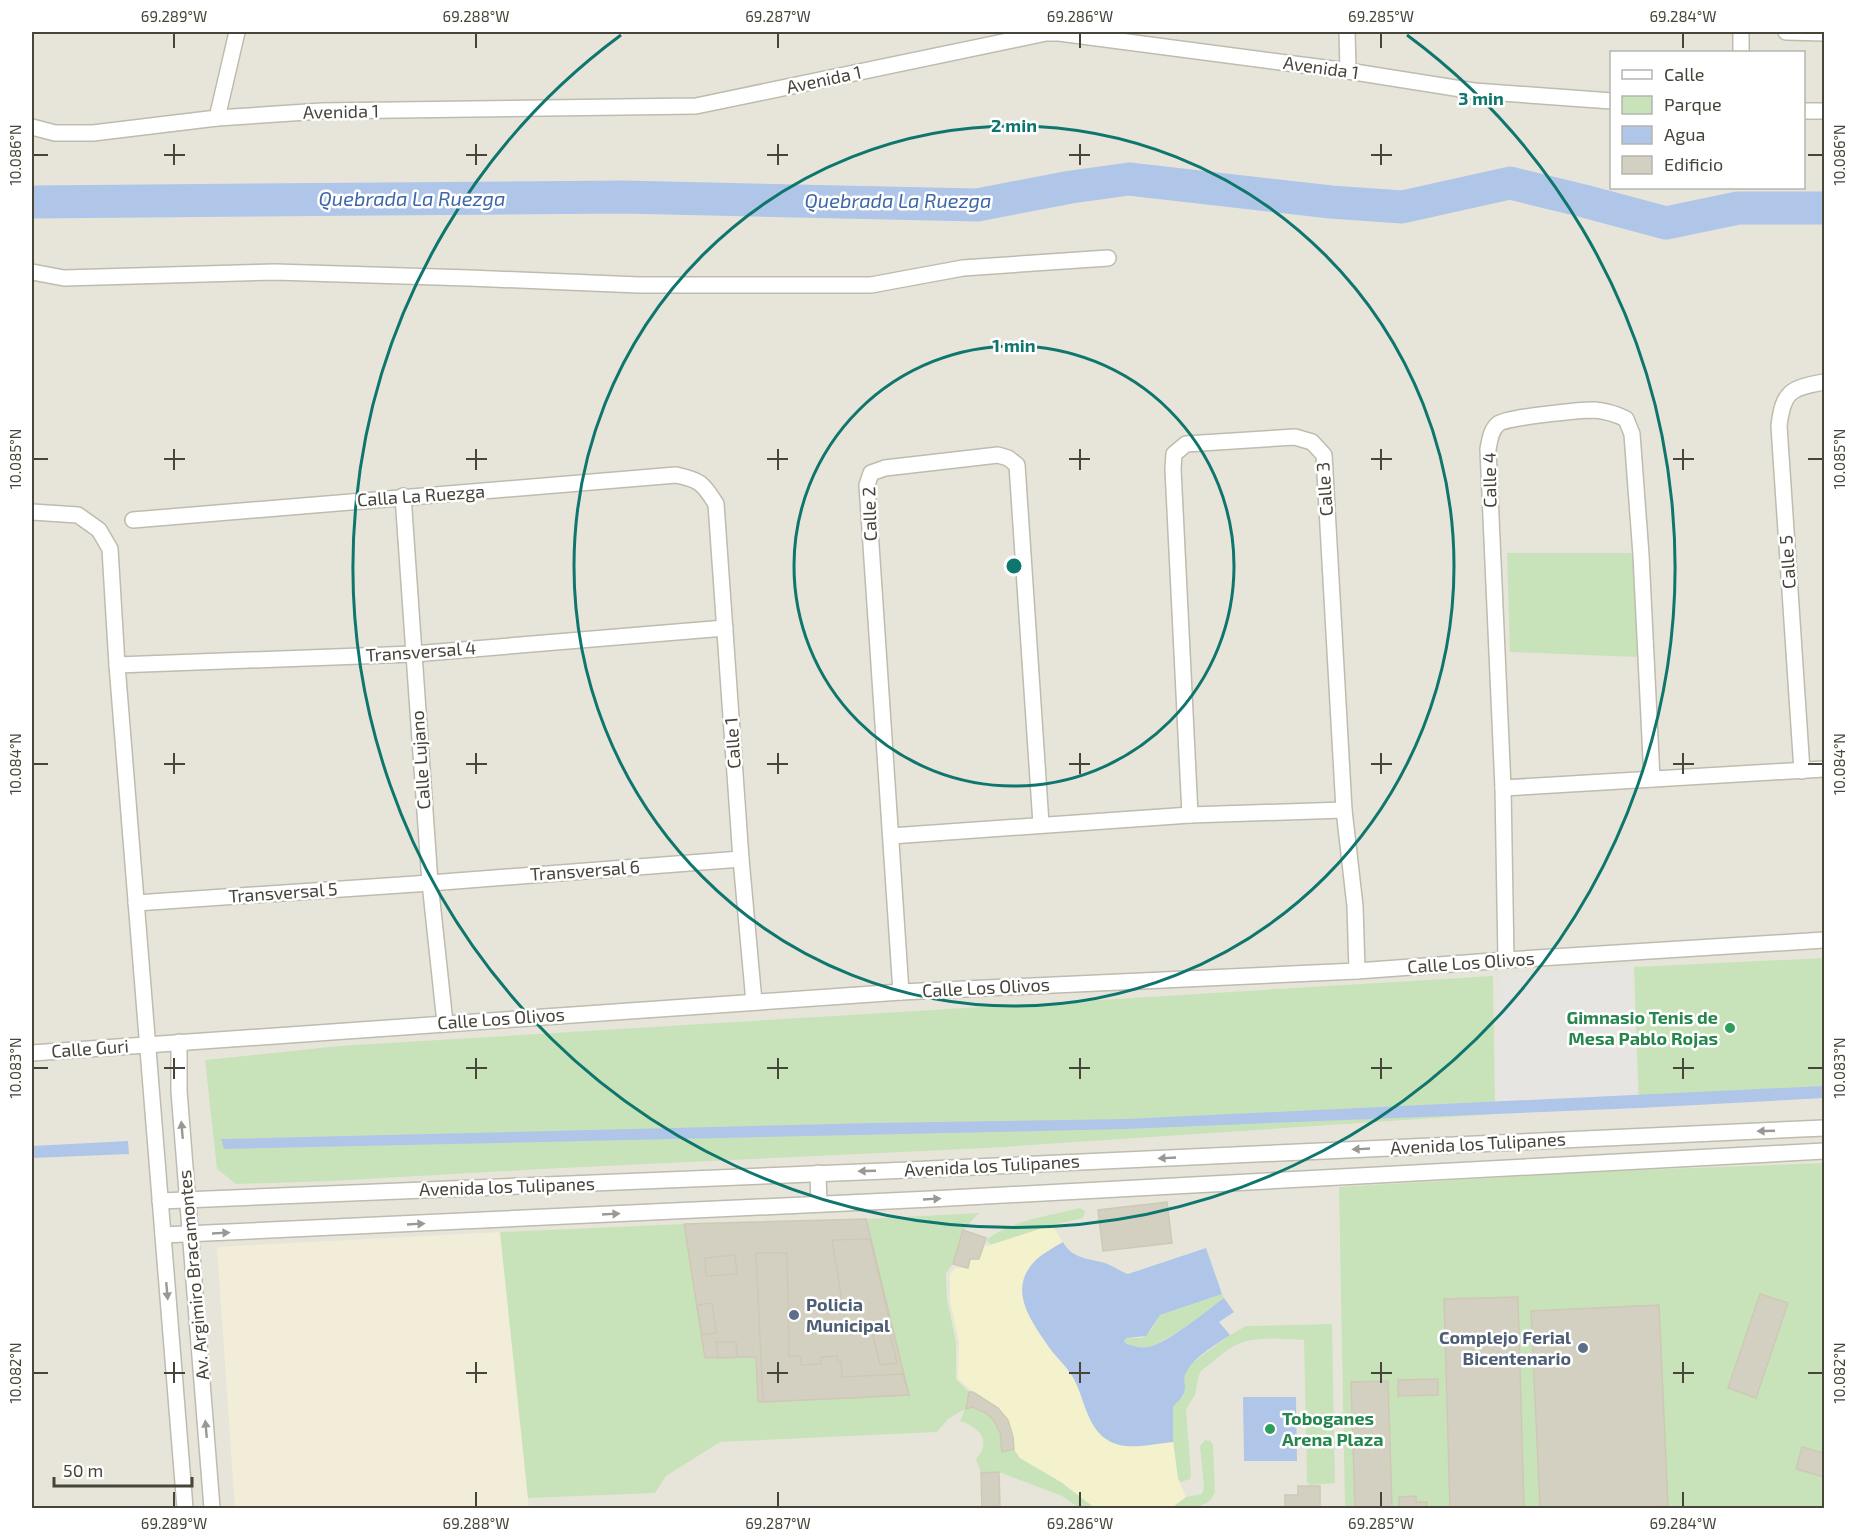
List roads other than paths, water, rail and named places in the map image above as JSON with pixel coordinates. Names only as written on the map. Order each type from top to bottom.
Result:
[{"type":"street","points":[[217,118],[237,32]]},
{"type":"street","points":[[1347,32],[1348,71]]},
{"type":"street","points":[[1742,32],[1742,51]]},
{"type":"street","points":[[1786,32],[1824,33]]},
{"type":"street","name":"Avenida 1","points":[[32,127],[56,133],[93,133],[217,118],[322,111],[689,107],[1046,33],[1348,71],[1474,91],[1610,101]]},
{"type":"street","points":[[1805,111],[1824,111]]},
{"type":"street","points":[[32,272],[64,278],[275,272],[639,285],[871,285],[963,267],[1108,258]]},
{"type":"street","name":"Calle 5","points":[[1802,771],[1779,426],[1782,404],[1798,387],[1824,382]]},
{"type":"street","name":"Calle 4","points":[[1506,960],[1503,788],[1488,449],[1491,434],[1500,422],[1514,418],[1595,410],[1614,413],[1626,419],[1632,434],[1641,555],[1652,779]]},
{"type":"street","name":"Calle 3","points":[[1190,815],[1174,454],[1186,444],[1295,437],[1312,442],[1324,455],[1344,810],[1355,906],[1357,971]]},
{"type":"street","name":"Calle 2","points":[[901,992],[867,485],[871,473],[885,468],[999,455],[1017,465],[1041,824]]},
{"type":"street","name":"Calla La Ruezga","points":[[133,520],[676,475],[693,478],[705,486]]},
{"type":"street","name":"Calle 1","points":[[705,486],[716,504],[741,859],[754,1002]]},
{"type":"street","name":"Calle Lujano","points":[[403,496],[430,883],[445,1023]]},
{"type":"street","points":[[32,512],[78,515],[99,530],[110,549],[117,665],[185,1509]]},
{"type":"street","name":"Transversal 4","points":[[117,665],[413,654],[725,628]]},
{"type":"street","points":[[1503,788],[1824,769]]},
{"type":"street","points":[[891,836],[1190,815],[1344,810]]},
{"type":"street","name":"Transversal 6","points":[[430,883],[741,859]]},
{"type":"street","name":"Transversal 5","points":[[136,903],[430,883]]},
{"type":"street","name":"Calle Los Olivos","points":[[148,1045],[901,992],[1357,971],[1824,940]]},
{"type":"street","name":"Av. Argimiro Bracamontes","points":[[179,1042],[179,1091],[212,1509]]},
{"type":"street","name":"Calle Guri","points":[[32,1053],[148,1045]]},
{"type":"street","name":"Avenida los Tulipanes","points":[[160,1201],[1824,1128]]},
{"type":"street","name":"Avenida los Tulipanes","points":[[163,1235],[819,1204],[1824,1151]]},
{"type":"street","points":[[818,1173],[819,1204]]},
{"type":"water","points":[[1824,1086],[1824,1098],[1126,1129],[224,1149],[221,1139],[1126,1119]]},
{"type":"water","points":[[128,1141],[129,1154],[32,1158],[32,1146]]},
{"type":"water","points":[[1063,1242],[1076,1255],[1105,1263],[1128,1274],[1206,1248],[1222,1294],[1160,1315],[1146,1336],[1126,1338],[1124,1342],[1141,1347],[1155,1345],[1175,1334],[1224,1298],[1234,1312],[1219,1322],[1230,1335],[1199,1357],[1185,1375],[1184,1393],[1173,1407],[1173,1442],[1130,1446],[1113,1443],[1106,1439],[1094,1427],[1074,1379],[1037,1330],[1026,1308],[1022,1285],[1033,1263],[1047,1251]]},
{"type":"water","name":"Toboganes Arena Plaza","points":[[1243,1397],[1296,1397],[1297,1461],[1244,1461]]},
{"type":"waterway","name":"Quebrada La Ruezga","points":[[32,202],[623,197],[977,205],[1071,187],[1129,179],[1331,202],[1402,207],[1510,183],[1666,223],[1738,208],[1824,208]]},
{"type":"place","name":"Gimnasio Tenis de Mesa Pablo Rojas","points":[[1730,1028]]},
{"type":"place","name":"Policia Municipal","points":[[794,1315]]},
{"type":"place","name":"Complejo Ferial Bicentenario","points":[[1583,1348]]},
{"type":"place","name":"Toboganes Arena Plaza","points":[[1270,1429]]}]
